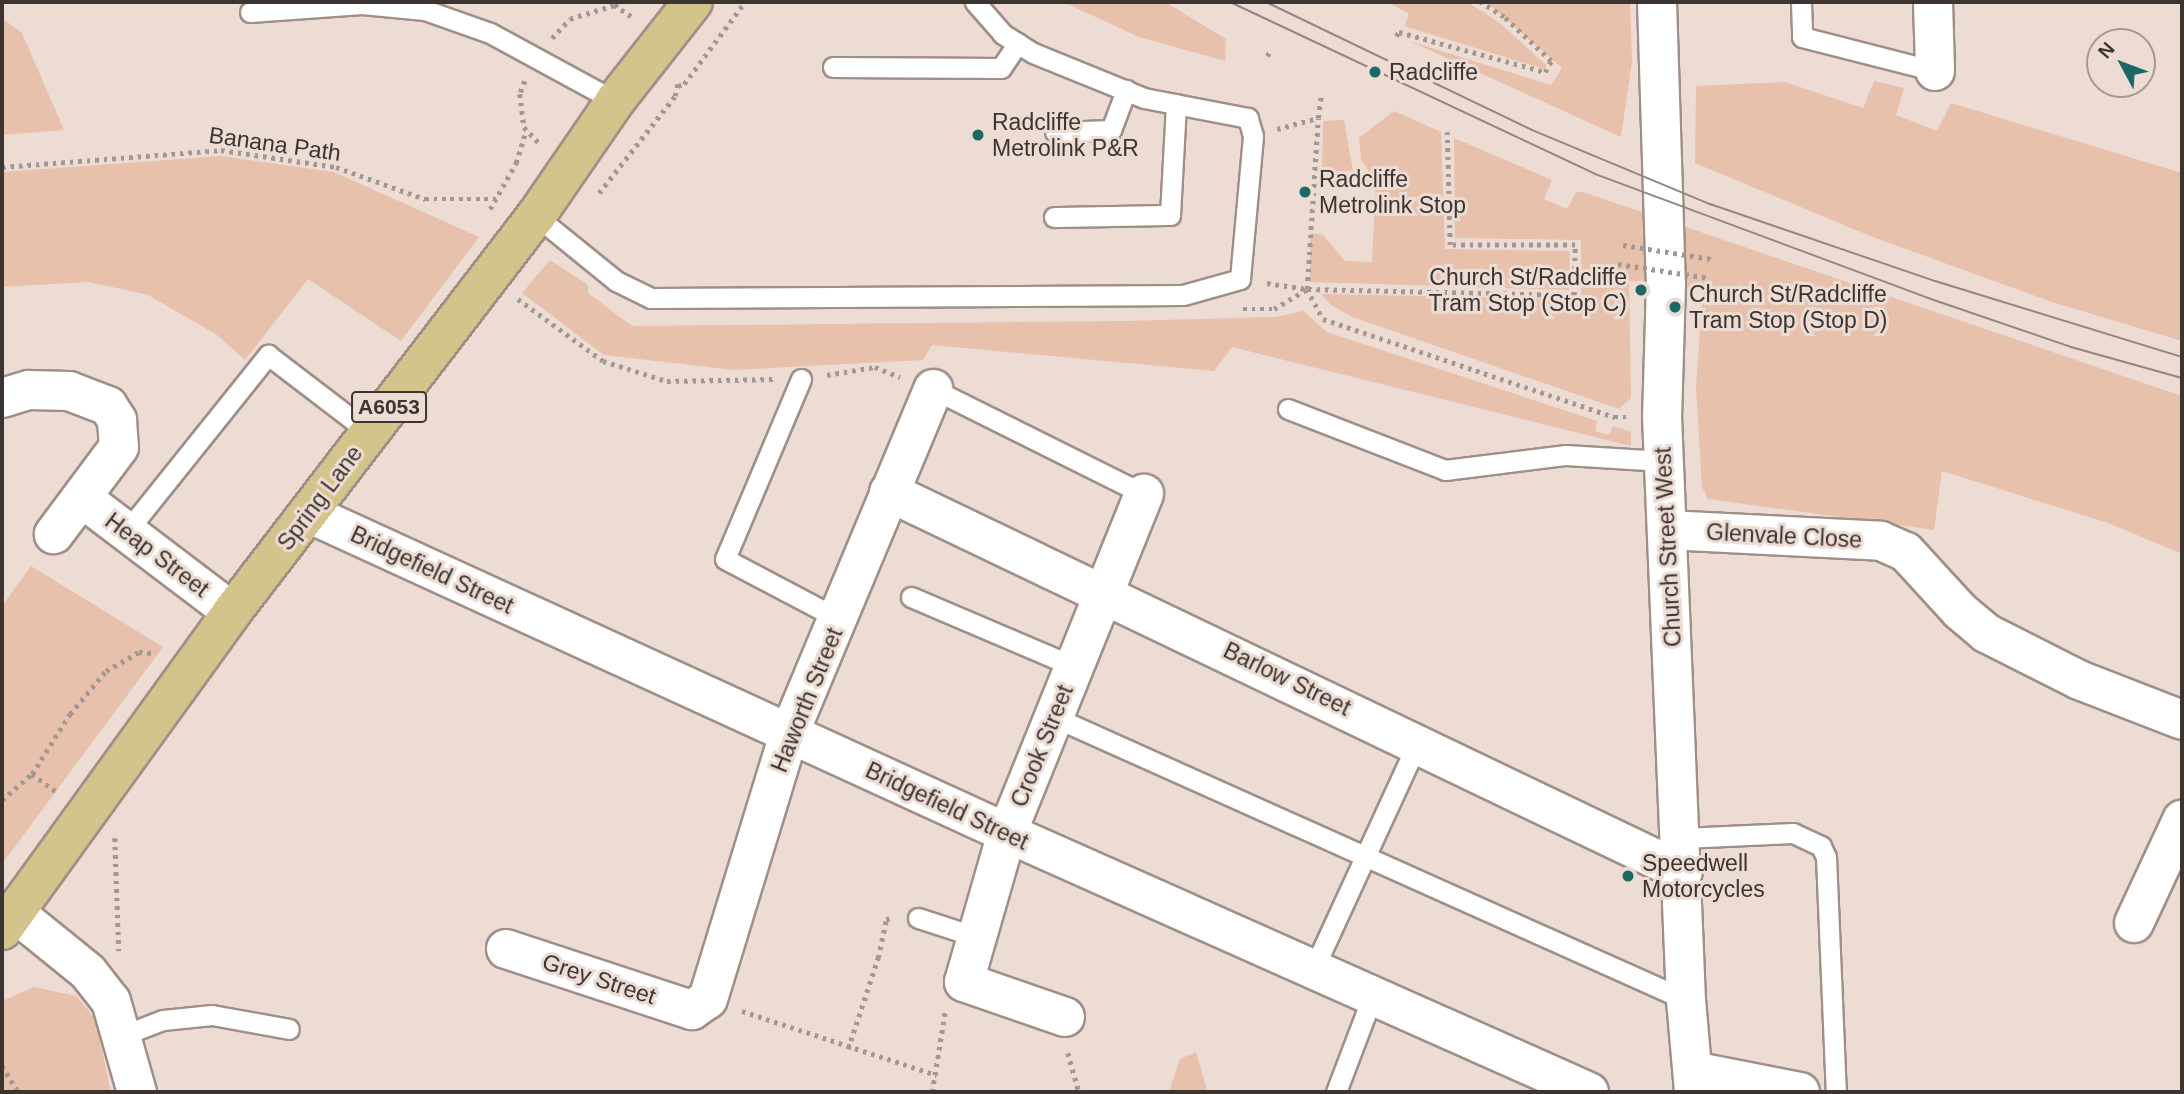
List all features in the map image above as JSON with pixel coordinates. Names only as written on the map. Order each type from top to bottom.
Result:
[{"type":"main road","name":"Spring Lane","points":[[8,921],[233,612],[536,216],[615,101],[693,2]]},
{"type":"street","name":"Church Street West","points":[[1657,2],[1666,284],[1661,416],[1683,855],[1686,1000],[1694,1082]]},
{"type":"street","points":[[1933,2],[1935,71]]},
{"type":"street","name":"Heap Street","points":[[2,398],[48,388],[82,394],[108,406],[121,433],[119,447],[54,534]]},
{"type":"street","name":"Haworth Street","points":[[700,1004],[789,734],[933,389]]},
{"type":"street","name":"Barlow Street","points":[[889,492],[1107,592],[1418,742],[1683,855]]},
{"type":"street","name":"Crook Street","points":[[964,982],[1007,833],[1107,592],[1144,494]]},
{"type":"street","name":"Heap Street","points":[[82,498],[233,612]]},
{"type":"street","name":"Bridgefield Street","points":[[308,513],[1007,833],[1589,1092]]},
{"type":"street","name":"Glenvale Close","points":[[1667,530],[1881,541],[1906,552],[1960,611],[1996,639],[2079,680],[2182,720]]},
{"type":"street","points":[[2134,923],[2142,867],[2182,820]]},
{"type":"street","points":[[8,921],[88,972],[116,1018],[138,1092]]},
{"type":"street","name":"Grey Street","points":[[506,949],[700,1004]]},
{"type":"street","points":[[964,982],[1065,1017]]},
{"type":"street","points":[[1694,1082],[1800,1092]]},
{"type":"lane","points":[[536,216],[616,281],[651,298],[1183,295],[1240,279],[1253,136],[1248,118],[1175,104],[1126,90],[1018,43],[975,2]]},
{"type":"lane","points":[[1801,2],[1802,37],[1935,71]]},
{"type":"lane","points":[[250,12],[362,4],[425,10],[490,33],[615,101]]},
{"type":"lane","points":[[833,67],[1001,68],[1018,43]]},
{"type":"lane","points":[[1055,132],[1111,130],[1126,90]]},
{"type":"lane","points":[[1054,217],[1170,215],[1175,104]]},
{"type":"lane","points":[[127,531],[268,355],[370,433]]},
{"type":"lane","points":[[801,379],[725,559],[839,619]]},
{"type":"lane","points":[[933,389],[1144,494]]},
{"type":"lane","points":[[1288,409],[1370,444],[1445,470],[1566,455],[1664,461]]},
{"type":"lane","points":[[911,597],[1075,667]]},
{"type":"lane","points":[[1054,717],[1686,1000]]},
{"type":"lane","points":[[1312,970],[1418,742]]},
{"type":"lane","points":[[1683,855],[1793,832],[1821,846],[1826,858],[1836,1092]]},
{"type":"lane","points":[[918,918],[977,937]]},
{"type":"lane","points":[[1336,1092],[1372,997]]},
{"type":"lane","points":[[116,1018],[163,1020],[212,1015],[289,1029]]},
{"type":"path","points":[[614,5],[624,2]]},
{"type":"path","points":[[678,86],[684,85],[745,2]]},
{"type":"path","points":[[1396,37],[1399,32],[1545,72],[1551,61],[1504,17],[1480,2]]},
{"type":"path","points":[[1267,57],[1270,50]]},
{"type":"path","points":[[1321,96],[1307,289],[1323,319],[1615,417],[1661,416]]},
{"type":"path","points":[[1253,136],[1318,118]]},
{"type":"path","name":"Banana Path","points":[[2,167],[221,150],[337,167],[425,199],[496,199],[516,163],[526,131]]},
{"type":"path","points":[[1240,279],[1307,289],[1574,295],[1575,245],[1450,245],[1447,132]]},
{"type":"path","points":[[1623,245],[1712,259]]},
{"type":"path","points":[[1618,264],[1709,278]]},
{"type":"path","points":[[489,277],[603,361],[667,381],[801,379],[875,368],[933,389]]},
{"type":"path","points":[[1232,310],[1274,309],[1307,289]]},
{"type":"path","points":[[2,800],[32,774],[70,714],[106,671],[139,652],[170,655],[193,667]]},
{"type":"path","points":[[32,774],[61,795]]},
{"type":"path","points":[[115,833],[120,945],[116,1018]]},
{"type":"path","points":[[848,1049],[878,958],[886,919],[918,918]]},
{"type":"path","points":[[932,1092],[937,1075],[945,1011],[964,982]]},
{"type":"path","points":[[700,1004],[937,1075]]},
{"type":"path","points":[[2,1066],[18,1092]]},
{"type":"shaded area","points":[[1063,2],[1165,2],[1226,39],[1225,61],[1139,37]]},
{"type":"shaded area","points":[[1388,2],[1467,2],[1500,23],[1547,66],[1544,69],[1404,26],[1409,14]]},
{"type":"shaded area","points":[[1486,2],[1630,2],[1632,61],[1621,137],[1409,41],[1551,85],[1562,68]]},
{"type":"shaded area","points":[[2,18],[22,33],[64,130],[2,135]]},
{"type":"shaded area","points":[[1874,81],[1904,88],[1896,115],[1937,131],[1951,103],[2182,173],[2182,341],[2052,302],[1870,236],[1695,163],[1696,86],[1785,82],[1863,108]]},
{"type":"shaded area","points":[[1394,111],[1441,132],[1445,249],[1570,251],[1569,290],[1310,282],[1310,233],[1323,235],[1345,261],[1372,262],[1376,181],[1361,160],[1359,138]]},
{"type":"shaded area","points":[[1344,120],[1353,171],[1322,173],[1323,121]]},
{"type":"shaded area","points":[[1454,138],[1552,180],[1544,199],[1567,209],[1576,192],[1583,192],[2182,396],[2182,554],[2108,523],[1942,471],[1934,530],[1708,499],[1702,487],[1696,387],[1703,290],[1629,281],[1631,398],[1619,409],[1352,317],[1331,305],[1321,294],[1581,299],[1581,240],[1455,238]]},
{"type":"shaded area","points":[[221,156],[334,172],[479,237],[401,341],[308,279],[245,360],[217,335],[148,295],[89,282],[2,287],[2,172]]},
{"type":"shaded area","points":[[550,260],[588,285],[588,293],[632,326],[1126,321],[1276,317],[1303,311],[1327,332],[1597,421],[1595,431],[1609,435],[1613,426],[1631,432],[1631,446],[1232,347],[1214,371],[932,345],[923,360],[734,370],[604,355],[522,293]]},
{"type":"shaded area","points":[[31,566],[163,647],[2,864],[2,606]]},
{"type":"shaded area","points":[[34,987],[76,996],[95,1018],[111,1092],[2,1092],[2,1001]]},
{"type":"shaded area","points":[[1196,1052],[1207,1090],[1224,1092],[1169,1092],[1180,1059]]},
{"type":"tram line","points":[[1230,2],[1595,174],[1928,298],[2071,347],[2182,378]]},
{"type":"tram line","points":[[1266,2],[1532,130],[1710,204],[1935,281],[2182,357]]},
{"type":"place","name":"Radcliffe","points":[[1375,72]]},
{"type":"place","name":"Radcliffe Metrolink P&R","points":[[978,135]]},
{"type":"place","name":"Radcliffe Metrolink Stop","points":[[1305,192]]},
{"type":"place","name":"Church St/Radcliffe Tram Stop (Stop C)","points":[[1641,290]]},
{"type":"place","name":"Church St/Radcliffe Tram Stop (Stop D)","points":[[1675,307]]},
{"type":"place","name":"Speedwell Motorcycles","points":[[1628,876]]}]
